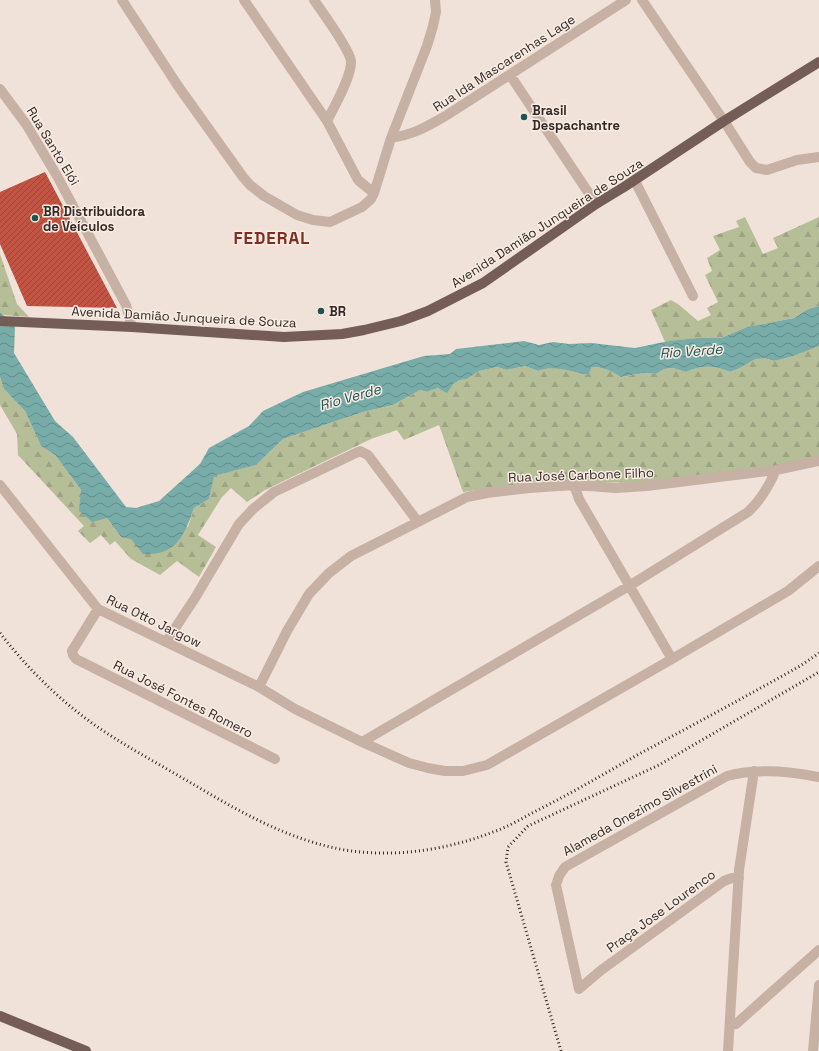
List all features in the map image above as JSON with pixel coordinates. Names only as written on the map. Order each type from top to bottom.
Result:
[{"type":"main road","name":"Avenida Damião Junqueira de Souza","points":[[0,321],[132,327],[284,337],[342,334],[401,321],[428,311],[483,283],[596,204],[635,181],[724,121],[819,62]]},
{"type":"main road","points":[[0,1016],[86,1051]]},
{"type":"street","points":[[122,0],[178,86],[250,185],[264,196],[297,215],[313,220],[330,222],[362,207],[374,193],[391,138],[427,46],[435,17],[435,0]]},
{"type":"street","points":[[244,0],[327,121],[358,180],[374,193]]},
{"type":"street","points":[[314,0],[346,49],[351,62],[347,78],[327,121]]},
{"type":"street","name":"Rua Ida Mascarenhas Lage","points":[[391,138],[411,134],[424,128],[510,75],[626,0]]},
{"type":"street","points":[[642,0],[750,162],[756,168],[767,170],[797,160],[819,157]]},
{"type":"street","points":[[510,75],[596,204]]},
{"type":"street","name":"Rua Santo Elói","points":[[0,89],[26,124],[57,176],[126,305],[132,327]]},
{"type":"street","points":[[635,181],[693,296]]},
{"type":"street","points":[[166,642],[195,598],[239,524],[253,509],[274,492],[360,451],[368,454],[418,522]]},
{"type":"street","name":"Rua José Carbone Filho","points":[[259,687],[287,631],[309,594],[329,573],[351,556],[467,497],[529,488],[574,485],[635,487],[776,470],[819,461]]},
{"type":"street","points":[[362,742],[629,586],[748,512],[757,504],[770,485],[776,470]]},
{"type":"street","name":"Rua Otto Jargow","points":[[0,484],[98,609],[259,687],[294,709],[362,742]]},
{"type":"street","points":[[574,485],[579,499],[672,659]]},
{"type":"street","points":[[362,742],[409,763],[434,769],[464,772],[487,764],[788,591],[819,566]]},
{"type":"street","name":"Rua José Fontes Romero","points":[[98,609],[72,651],[75,658],[275,759]]},
{"type":"street","points":[[728,1051],[739,878],[754,771]]},
{"type":"street","name":"Alameda Onezimo Silvestrini","points":[[576,980],[556,885],[559,876],[565,867],[727,776],[741,772],[754,771],[790,772],[819,777]]},
{"type":"street","name":"Praça Jose Lourenco","points":[[576,980],[579,989],[600,971],[724,881],[732,878],[739,878]]},
{"type":"street","points":[[730,1025],[736,1024],[819,950]]},
{"type":"street","points":[[813,1051],[819,985]]},
{"type":"green space","points":[[745,217],[763,254],[778,248],[773,238],[819,217],[819,306],[808,309],[794,318],[747,327],[721,338],[697,338],[665,342],[651,310],[671,300],[698,321],[711,315],[707,308],[718,302],[705,275],[712,271],[707,258],[720,250],[713,236],[739,227],[736,221]]},
{"type":"green space","points":[[0,254],[17,304],[29,317],[3,315],[0,312]]},
{"type":"green space","points":[[819,346],[819,458],[806,462],[637,483],[544,481],[463,492],[439,425],[404,440],[397,430],[371,439],[265,490],[247,502],[231,488],[222,497],[198,535],[216,547],[199,577],[177,561],[160,575],[131,559],[115,541],[110,545],[101,535],[90,543],[78,531],[84,526],[18,455],[17,434],[0,405],[0,377],[4,389],[25,411],[41,446],[55,455],[81,490],[107,518],[121,537],[188,527],[194,508],[209,499],[213,476],[256,465],[283,439],[363,412],[393,405],[420,390],[427,392],[438,388],[443,390],[460,380],[467,379],[479,371],[497,367],[507,370],[525,366],[538,371],[556,368],[587,375],[592,367],[599,367],[622,377],[644,373],[656,374],[664,369],[673,368],[686,372],[702,367],[713,367],[730,372],[740,368],[755,358],[764,358],[774,361]]},
{"type":"water","name":"Rio Verde","points":[[819,306],[819,346],[793,356],[774,361],[764,358],[755,359],[730,372],[713,367],[702,367],[686,372],[673,368],[664,369],[656,374],[644,373],[621,377],[599,367],[592,367],[588,375],[556,368],[538,371],[525,366],[507,370],[497,367],[479,371],[467,379],[460,380],[453,384],[447,393],[438,388],[427,392],[420,390],[393,405],[363,412],[283,439],[256,465],[214,476],[209,499],[194,508],[186,528],[179,540],[169,549],[160,553],[152,554],[143,554],[131,539],[121,537],[107,518],[92,522],[79,511],[81,490],[55,455],[41,446],[25,411],[4,389],[0,377],[0,312],[15,327],[14,353],[55,421],[73,437],[126,507],[136,508],[159,501],[200,464],[209,448],[249,426],[263,411],[303,392],[407,361],[424,356],[450,354],[456,349],[524,341],[539,345],[553,342],[569,344],[591,343],[635,348],[669,341],[697,338],[721,338],[747,327],[794,318],[808,309]]},
{"type":"building","name":"BR Distribuidora de Veículos","points":[[45,172],[117,308],[27,306],[0,244],[0,192]]},
{"type":"railway","points":[[0,633],[34,672],[58,696],[85,718],[120,742],[205,791],[262,822],[303,839],[345,850],[382,853],[401,853],[439,848],[457,844],[504,828],[800,666],[819,653]]},
{"type":"railway","points":[[561,1051],[506,862],[508,847],[528,826],[659,765],[819,672]]},
{"type":"place","name":"Brasil Despachantre","points":[[524,117]]},
{"type":"place","name":"BR Distribuidora de Veículos","points":[[35,218]]},
{"type":"place","name":"BR","points":[[321,311]]},
{"type":"district","name":"FEDERAL","points":[[272,238]]}]
